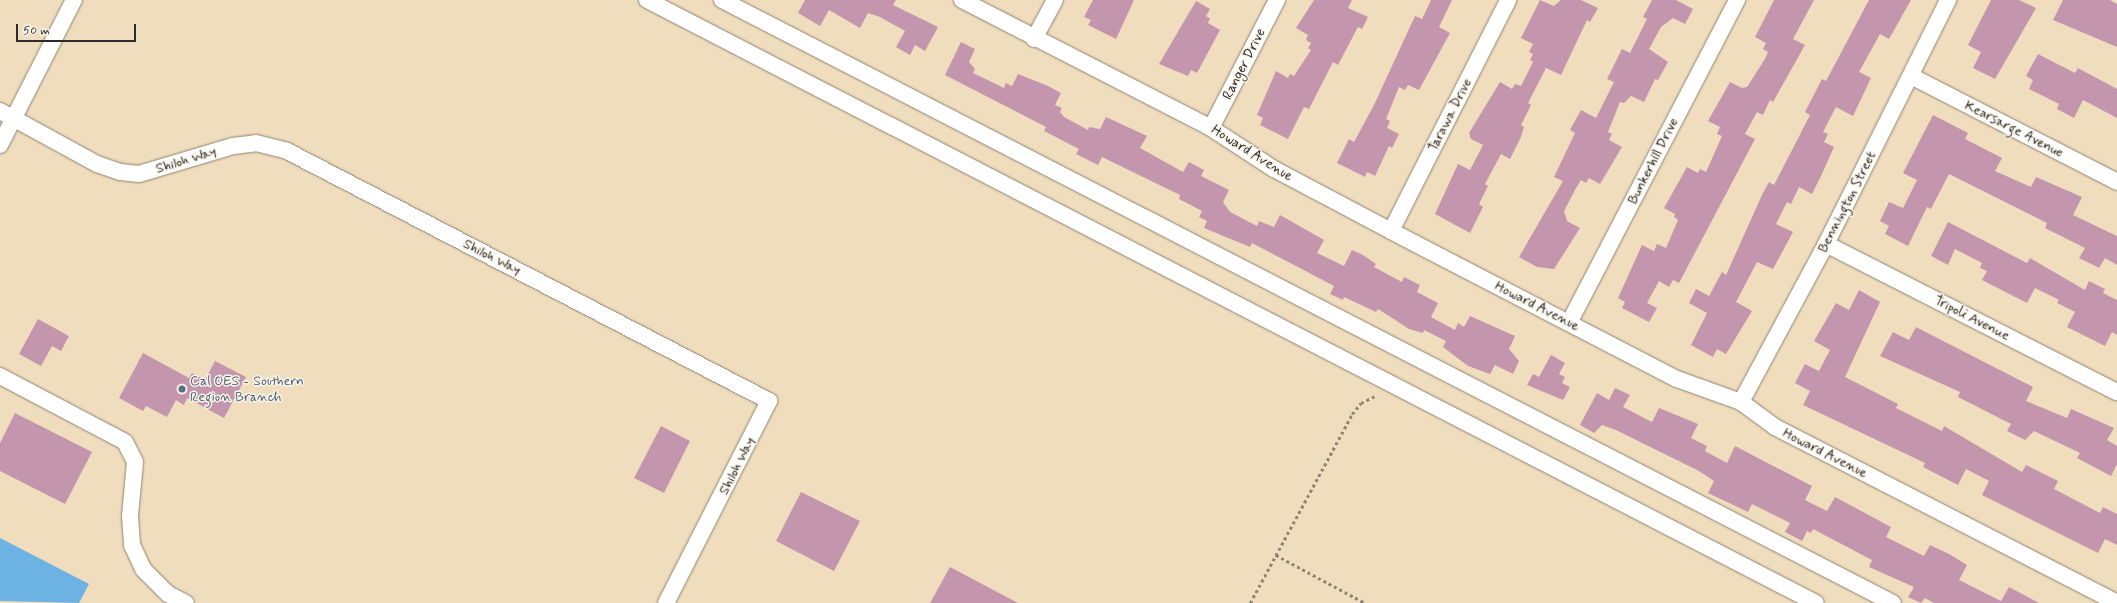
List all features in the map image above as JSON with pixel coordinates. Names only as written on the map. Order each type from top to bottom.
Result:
[{"type":"street","points":[[0,145],[74,0]]},
{"type":"street","points":[[647,0],[1816,603]]},
{"type":"street","points":[[722,0],[1893,603]]},
{"type":"street","name":"Howard Avenue","points":[[962,0],[1034,39],[1211,128],[1274,170],[1677,379],[1741,402],[1775,427],[2117,603]]},
{"type":"street","points":[[1034,39],[1055,0]]},
{"type":"street","name":"Ranger Drive","points":[[1211,128],[1277,0]]},
{"type":"street","name":"Tarawa Drive","points":[[1391,231],[1508,0]]},
{"type":"street","name":"Bunkerhill Drive","points":[[1569,323],[1737,0]]},
{"type":"street","name":"Bennington Street","points":[[1741,402],[1826,244],[1912,76],[1948,0]]},
{"type":"street","name":"Kearsarge Avenue","points":[[1912,76],[2117,182]]},
{"type":"street","name":"Shiloh Way","points":[[0,111],[97,164],[120,172],[139,174],[233,146],[256,143],[287,151],[769,401],[666,603]]},
{"type":"street","name":"Tripoli Avenue","points":[[1826,244],[2117,392]]},
{"type":"street","points":[[0,376],[124,442],[135,462],[130,516],[132,545],[143,569],[168,594],[186,603]]},
{"type":"path","points":[[1250,603],[1352,414],[1362,403],[1380,395]]},
{"type":"path","points":[[1276,554],[1365,603]]},
{"type":"water","points":[[0,538],[89,584],[79,603],[0,601]]},
{"type":"building","points":[[805,0],[896,0],[893,5],[938,27],[925,51],[915,45],[910,55],[896,47],[905,31],[880,17],[868,13],[860,28],[829,10],[820,26],[798,13]]},
{"type":"building","points":[[1093,0],[1134,0],[1116,39],[1088,25],[1091,20],[1084,17]]},
{"type":"building","points":[[1314,0],[1352,0],[1348,8],[1368,17],[1362,29],[1358,27],[1338,65],[1333,62],[1309,109],[1304,107],[1288,139],[1260,125],[1263,118],[1257,115],[1276,71],[1288,78],[1290,74],[1294,76],[1311,50],[1308,48],[1311,43],[1306,40],[1308,35],[1296,28]]},
{"type":"building","points":[[1431,0],[1452,0],[1439,27],[1450,33],[1419,90],[1408,85],[1405,90],[1399,87],[1386,119],[1390,121],[1387,128],[1399,134],[1392,148],[1389,146],[1375,176],[1367,172],[1365,177],[1337,163],[1349,139],[1354,142],[1374,105],[1415,16],[1422,19]]},
{"type":"building","points":[[1540,0],[1554,6],[1561,0],[1581,0],[1598,8],[1590,22],[1587,20],[1561,75],[1546,68],[1528,103],[1531,105],[1521,125],[1524,127],[1521,137],[1510,159],[1501,154],[1485,184],[1488,186],[1479,204],[1483,207],[1470,233],[1435,214],[1458,164],[1470,170],[1483,145],[1471,139],[1469,133],[1500,82],[1512,89],[1515,84],[1521,86],[1533,62],[1530,60],[1533,54],[1529,52],[1533,44],[1521,38]]},
{"type":"building","points":[[1652,0],[1676,0],[1693,9],[1685,24],[1673,18],[1661,27],[1649,49],[1668,62],[1658,80],[1655,79],[1644,102],[1631,96],[1624,103],[1620,102],[1608,132],[1612,134],[1609,140],[1622,147],[1600,184],[1589,178],[1586,183],[1581,180],[1576,188],[1564,211],[1567,221],[1580,228],[1554,269],[1537,267],[1519,257],[1563,181],[1554,177],[1575,133],[1570,130],[1581,110],[1596,118],[1614,82],[1607,79],[1622,49],[1630,53],[1647,19],[1643,17]]},
{"type":"building","points":[[1774,0],[1814,0],[1793,39],[1805,45],[1773,102],[1770,100],[1763,115],[1757,112],[1745,134],[1755,139],[1679,283],[1673,280],[1669,287],[1659,281],[1647,303],[1657,308],[1649,322],[1622,308],[1625,302],[1618,298],[1642,245],[1654,251],[1657,244],[1666,248],[1678,220],[1674,217],[1675,214],[1664,208],[1687,167],[1698,173],[1700,169],[1706,172],[1722,136],[1717,134],[1720,127],[1708,121],[1730,82],[1742,88],[1747,87],[1765,59],[1768,52],[1763,49],[1766,43],[1755,37]]},
{"type":"building","points":[[1869,0],[1911,0],[1889,39],[1880,34],[1859,72],[1871,78],[1853,116],[1836,107],[1823,132],[1828,134],[1824,142],[1834,147],[1821,176],[1812,194],[1799,187],[1791,204],[1787,202],[1776,224],[1793,232],[1773,269],[1757,262],[1736,302],[1752,311],[1726,354],[1717,349],[1713,357],[1691,345],[1707,313],[1689,303],[1696,289],[1709,296],[1722,272],[1726,275],[1762,195],[1769,182],[1774,185],[1810,115],[1805,112],[1822,79],[1826,81]]},
{"type":"building","points":[[1991,0],[2019,0],[2036,8],[1995,79],[1973,68],[1981,52],[1968,45]]},
{"type":"building","points":[[2063,0],[2110,0],[2117,4],[2117,47],[2053,20]]},
{"type":"building","points":[[1196,1],[1210,9],[1206,16],[1210,19],[1208,23],[1220,30],[1197,73],[1191,70],[1188,76],[1159,64]]},
{"type":"building","points":[[961,42],[975,49],[969,62],[975,69],[973,73],[1004,88],[1006,83],[1012,86],[1018,74],[1048,86],[1061,93],[1055,105],[1062,108],[1060,112],[1064,117],[1088,130],[1089,127],[1100,129],[1106,117],[1147,136],[1140,148],[1183,172],[1189,162],[1204,170],[1201,176],[1229,190],[1223,202],[1230,212],[1257,226],[1259,221],[1274,227],[1280,215],[1324,240],[1317,253],[1344,266],[1352,250],[1363,255],[1376,264],[1374,267],[1402,282],[1404,277],[1420,285],[1417,292],[1438,303],[1431,317],[1455,330],[1458,323],[1464,327],[1470,316],[1515,336],[1509,349],[1519,361],[1513,374],[1495,365],[1490,374],[1468,366],[1443,347],[1446,341],[1424,330],[1423,333],[1409,329],[1378,309],[1376,312],[1344,297],[1343,300],[1330,294],[1334,286],[1252,243],[1250,247],[1204,228],[1207,221],[1199,217],[1202,211],[1179,199],[1180,195],[1102,157],[1098,165],[1076,154],[1079,149],[1044,131],[1046,127],[945,75]]},
{"type":"building","points":[[2038,54],[2075,73],[2078,68],[2117,89],[2117,118],[2083,100],[2074,118],[2057,109],[2059,104],[2029,89],[2033,80],[2026,76]]},
{"type":"building","points":[[1933,115],[1968,133],[1965,139],[2002,158],[1995,171],[2031,187],[2036,177],[2082,197],[2073,215],[2117,236],[2117,265],[2105,258],[2099,268],[2079,258],[2085,248],[2045,228],[2047,223],[1949,174],[1931,209],[1927,207],[1908,246],[1885,234],[1889,226],[1880,221],[1889,202],[1903,208],[1917,180],[1903,173]]},
{"type":"building","points":[[1948,222],[2027,263],[2030,258],[2085,290],[2089,281],[2105,289],[2103,293],[2117,300],[2117,335],[2112,332],[2105,346],[2067,327],[2075,312],[2057,303],[2059,300],[2035,288],[2027,303],[1982,280],[1987,271],[1980,268],[1982,263],[1955,249],[1948,265],[1931,256]]},
{"type":"building","points":[[1859,290],[1880,302],[1845,377],[1898,404],[1896,408],[1942,431],[1944,426],[2022,472],[2026,465],[2058,481],[2054,489],[2100,513],[2103,507],[2117,514],[2117,545],[2105,539],[2098,553],[1982,495],[1989,481],[1966,469],[1958,485],[1923,467],[1925,463],[1803,405],[1810,391],[1795,383],[1805,364],[1819,371],[1830,350],[1814,341],[1836,303],[1849,310]]},
{"type":"building","points":[[38,319],[69,336],[61,351],[52,346],[41,366],[19,354]]},
{"type":"building","points":[[1916,327],[2033,387],[2026,401],[2067,418],[2071,409],[2114,428],[2107,440],[2117,446],[2117,464],[2111,476],[2077,458],[2080,453],[2034,431],[2025,440],[2007,431],[2011,424],[1958,397],[1960,392],[1880,356],[1893,332],[1909,340]]},
{"type":"building","name":"Cal OES - Southern Region Branch","points":[[143,353],[189,378],[192,373],[205,380],[215,361],[246,377],[224,418],[187,398],[184,405],[176,400],[167,417],[146,406],[143,411],[119,398]]},
{"type":"building","points":[[1551,355],[1565,363],[1559,374],[1565,377],[1562,383],[1570,387],[1563,400],[1527,385],[1533,374],[1539,377]]},
{"type":"building","points":[[1615,388],[1630,395],[1623,407],[1652,422],[1659,408],[1698,424],[1691,438],[1707,446],[1705,451],[1727,463],[1735,446],[1812,486],[1805,500],[1827,511],[1835,497],[1891,527],[1886,537],[1924,556],[1930,545],[1949,554],[1967,565],[1959,580],[2001,601],[2009,587],[2039,603],[1934,603],[1925,598],[1921,603],[1908,597],[1914,587],[1869,567],[1872,560],[1813,529],[1811,533],[1807,531],[1802,541],[1785,532],[1790,523],[1752,504],[1748,512],[1708,493],[1714,481],[1699,471],[1616,430],[1602,425],[1594,433],[1580,425],[1597,393],[1609,400]]},
{"type":"building","points":[[15,413],[92,452],[65,504],[0,471],[0,443]]},
{"type":"building","points":[[661,426],[690,441],[664,493],[634,478]]},
{"type":"building","points":[[801,492],[860,521],[834,571],[776,541]]},
{"type":"building","points":[[950,567],[1018,603],[930,603]]},
{"type":"place","name":"Cal OES - Southern Region Branch","points":[[182,389]]}]
